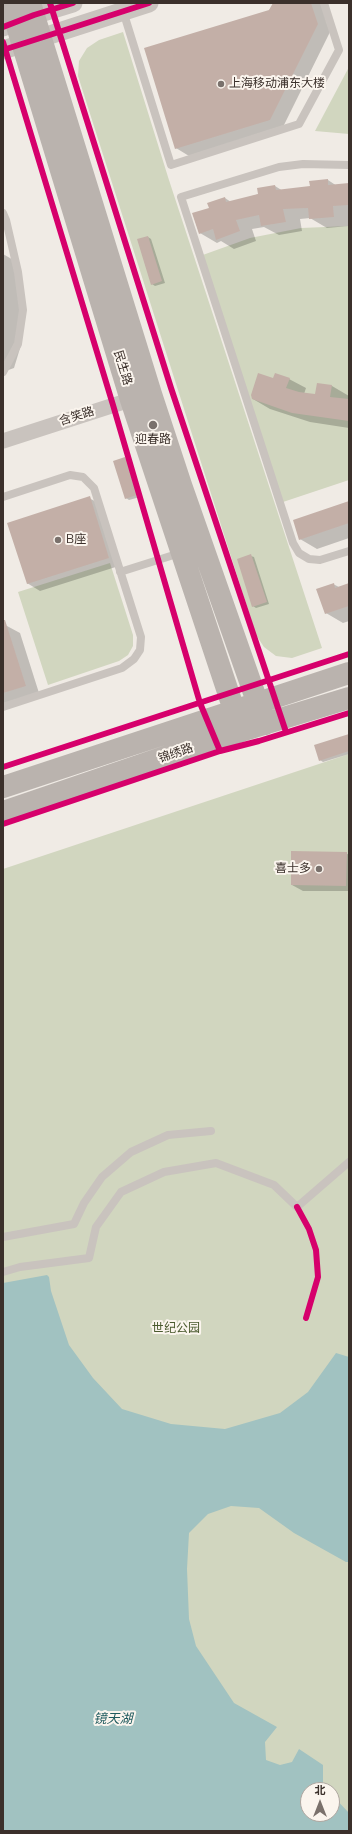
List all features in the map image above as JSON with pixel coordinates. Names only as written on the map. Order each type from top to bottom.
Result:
[{"type":"main road","name":"民生路","points":[[19,14],[22,43],[141,397],[182,552],[241,731]]},
{"type":"main road","name":"民生路","points":[[141,397],[184,492],[259,703],[265,724]]},
{"type":"main road","name":"锦绣路","points":[[3,787],[349,673]]},
{"type":"main road","name":"锦绣路","points":[[3,812],[241,731],[349,698]]},
{"type":"street","points":[[19,14],[73,3]]},
{"type":"street","points":[[22,43],[149,3]]},
{"type":"street","name":"含笑路","points":[[3,441],[141,397]]},
{"type":"lane","points":[[123,11],[171,165],[299,124],[339,50],[324,3]]},
{"type":"lane","points":[[349,165],[304,164],[279,167],[181,198],[293,543],[298,553],[309,559],[320,560],[349,550]]},
{"type":"lane","points":[[3,213],[18,272],[23,310],[18,344],[3,372]]},
{"type":"lane","points":[[3,497],[70,475],[83,477],[94,488],[141,637],[140,650],[134,659],[122,668],[3,707]]},
{"type":"lane","points":[[120,572],[182,552]]},
{"type":"lane","points":[[3,1237],[74,1224],[84,1203],[102,1177],[131,1152],[168,1135],[211,1131]]},
{"type":"lane","points":[[3,1272],[20,1267],[89,1258],[96,1227],[121,1192],[164,1172],[216,1163],[274,1185],[297,1207],[349,1162]]},
{"type":"green space","points":[[123,32],[168,177],[322,648],[292,658],[276,656],[264,647],[256,635],[78,76],[79,61],[87,48],[99,40]]},
{"type":"green space","points":[[349,67],[349,134],[315,131]]},
{"type":"green space","points":[[349,226],[349,480],[280,503],[200,256],[250,238],[301,228]]},
{"type":"green space","points":[[110,563],[133,635],[133,646],[128,655],[119,661],[48,685],[18,592]]},
{"type":"green space","name":"世纪公园","points":[[349,754],[349,1831],[3,1831],[3,869]]},
{"type":"water","name":"镜天湖","points":[[47,1275],[49,1277],[51,1291],[69,1345],[93,1378],[122,1409],[171,1424],[225,1429],[280,1413],[308,1392],[336,1353],[349,1357],[349,1562],[346,1562],[294,1533],[259,1508],[231,1506],[208,1514],[189,1533],[187,1569],[189,1619],[196,1646],[234,1703],[277,1727],[265,1742],[266,1760],[280,1765],[292,1762],[299,1749],[323,1765],[323,1782],[300,1782],[300,1822],[340,1822],[340,1803],[349,1813],[349,1831],[3,1831],[3,1283]]},
{"type":"building","name":"上海移动浦东大楼","points":[[273,3],[311,3],[318,24],[270,120],[175,149],[144,48],[269,10]]},
{"type":"building","points":[[328,179],[328,185],[349,183],[349,205],[333,206],[334,217],[309,219],[308,208],[283,209],[286,222],[261,226],[259,215],[236,220],[240,231],[216,240],[213,229],[199,234],[192,213],[209,208],[207,203],[225,197],[226,202],[258,194],[257,188],[275,185],[276,190],[310,186],[309,181]]},
{"type":"building","points":[[148,236],[162,281],[151,285],[137,239]]},
{"type":"building","points":[[258,373],[273,378],[275,373],[290,378],[286,388],[299,392],[315,394],[317,383],[332,385],[330,397],[349,399],[349,421],[292,413],[252,399],[251,395]]},
{"type":"building","points":[[125,457],[137,495],[125,499],[113,461]]},
{"type":"building","name":"B座","points":[[90,496],[109,558],[27,584],[7,523]]},
{"type":"building","points":[[349,501],[349,523],[299,540],[293,520]]},
{"type":"building","points":[[251,554],[267,602],[252,607],[237,559]]},
{"type":"building","points":[[334,583],[335,588],[349,583],[349,606],[325,614],[316,589]]},
{"type":"building","points":[[3,620],[5,620],[26,686],[3,693]]},
{"type":"building","points":[[349,734],[349,751],[319,761],[314,745]]},
{"type":"building","name":"喜士多","points":[[291,851],[347,852],[346,886],[291,885]]},
{"type":"cycle path","points":[[50,3],[171,388],[286,732]]},
{"type":"cycle path","points":[[3,27],[34,15],[73,3]]},
{"type":"cycle path","points":[[3,50],[149,3]]},
{"type":"cycle path","points":[[3,42],[113,405],[200,703],[220,751]]},
{"type":"cycle path","points":[[3,767],[349,654]]},
{"type":"cycle path","points":[[3,824],[220,751],[259,741],[349,713]]},
{"type":"cycle path","points":[[297,1207],[309,1229],[316,1250],[318,1277],[306,1318]]},
{"type":"place","name":"上海移动浦东大楼","points":[[221,84]]},
{"type":"place","name":"迎春路","points":[[153,425]]},
{"type":"place","name":"B座","points":[[58,540]]},
{"type":"place","name":"喜士多","points":[[319,869]]}]
